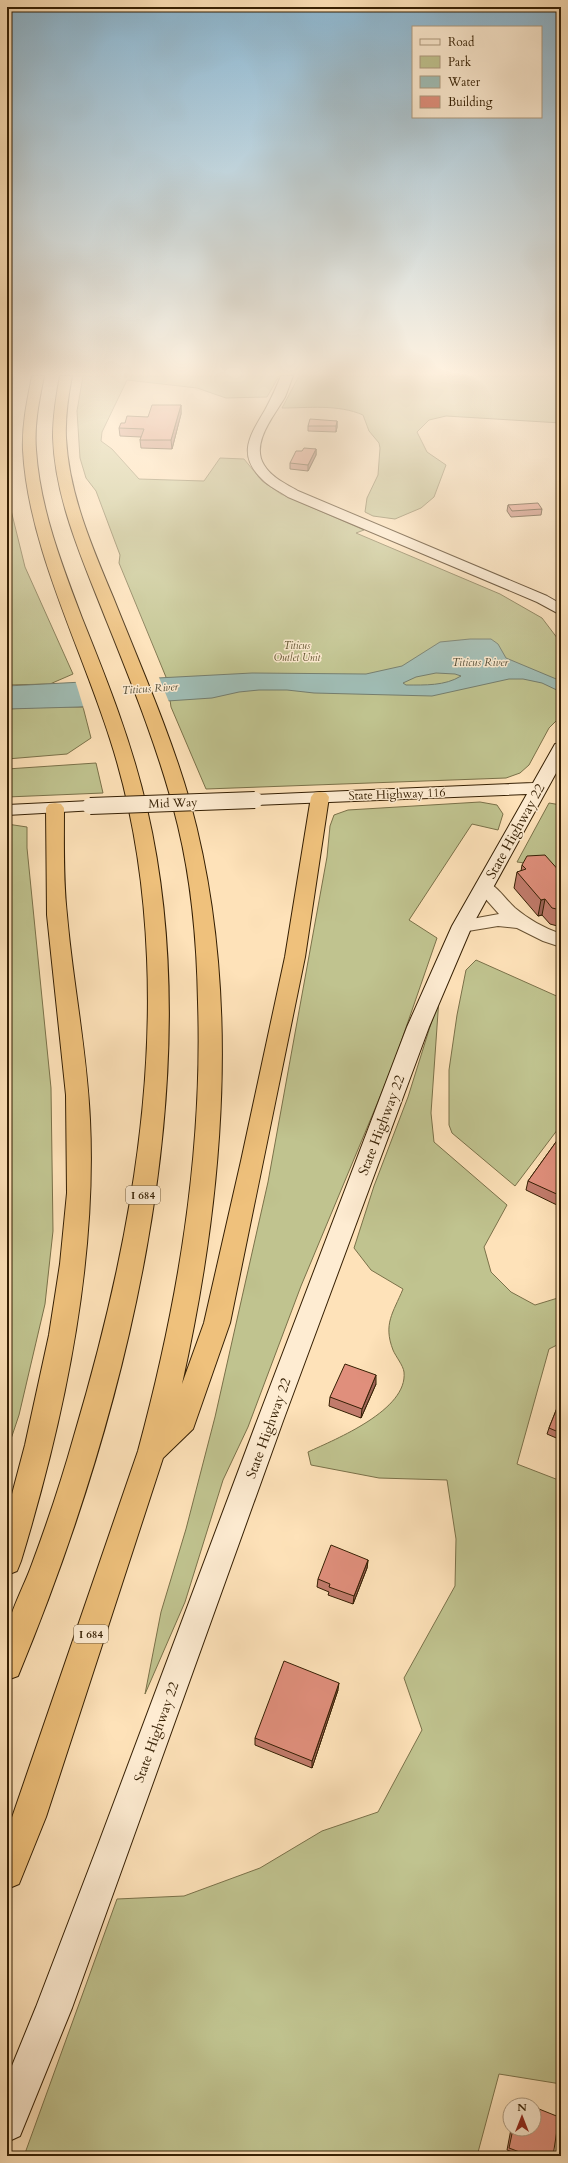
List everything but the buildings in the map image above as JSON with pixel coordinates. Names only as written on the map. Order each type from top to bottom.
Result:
[{"type":"highway","name":"I 684","points":[[7,1665],[68,1500],[103,1381],[129,1272],[144,1191],[156,1100],[159,1014],[157,945],[152,889],[143,831],[130,780],[109,711],[50,550],[33,488],[32,477]]},
{"type":"highway","name":"I 684","points":[[7,1872],[30,1817],[152,1451],[168,1392],[192,1279],[204,1181],[211,1078],[207,956],[199,885],[188,826],[149,708],[85,545],[66,485],[65,477]]},
{"type":"highway","points":[[152,1451],[183,1420],[217,1323],[253,1161],[295,957],[320,797]]},
{"type":"highway","points":[[7,1561],[28,1488],[56,1368],[67,1302],[79,1185],[79,1122],[76,1072],[57,914],[55,808]]},
{"type":"main road","points":[[266,477],[293,494],[542,599],[561,605]]},
{"type":"main road","points":[[542,599],[561,610]]},
{"type":"main road","name":"State Highway 22","points":[[7,2123],[54,2008],[113,1852],[270,1421],[418,1027],[462,926],[560,751]]},
{"type":"main road","name":"State Highway 116","points":[[255,800],[539,788]]},
{"type":"main road","name":"Mid Way","points":[[7,810],[255,800]]},
{"type":"street","points":[[484,887],[495,901],[519,922],[529,929],[561,942]]},
{"type":"street","points":[[462,926],[493,921],[519,922]]},
{"type":"green space","points":[[7,477],[9,477],[10,506],[25,567],[73,674],[50,684],[7,685]]},
{"type":"green space","name":"Titicus Outlet Unit","points":[[137,477],[139,479],[204,481],[207,477],[259,477],[262,481],[281,494],[364,530],[356,533],[500,594],[542,618],[561,643],[561,716],[549,728],[529,765],[520,773],[506,778],[206,789],[171,707],[170,700],[175,699],[119,563],[120,555],[96,491],[86,478]]},
{"type":"green space","points":[[377,477],[442,477],[434,497],[421,508],[395,519],[373,516],[365,512],[367,498]]},
{"type":"green space","points":[[83,707],[91,738],[67,754],[7,759],[7,709]]},
{"type":"green space","points":[[96,763],[103,793],[7,797],[7,769]]},
{"type":"green space","points":[[480,802],[497,805],[503,814],[498,830],[472,824],[409,920],[437,938],[392,1068],[301,1286],[248,1427],[223,1480],[185,1602],[145,1694],[161,1612],[186,1529],[215,1417],[268,1182],[327,857],[330,826],[334,815],[348,810]]},
{"type":"green space","points":[[549,803],[561,805],[561,877],[533,864],[517,862]]},
{"type":"green space","points":[[7,824],[27,827],[27,848],[51,1088],[53,1231],[45,1304],[19,1415],[7,1451]]},
{"type":"green space","points":[[476,960],[561,998],[561,1125],[515,1186],[452,1133],[449,1125],[449,1070],[457,1015],[466,970]]},
{"type":"green space","points":[[439,998],[431,1113],[434,1142],[507,1205],[484,1247],[491,1272],[511,1292],[535,1305],[561,1297],[561,1343],[549,1349],[517,1464],[561,1481],[561,2084],[499,2074],[477,2156],[24,2156],[117,1899],[184,1896],[260,1868],[322,1831],[378,1812],[422,1730],[404,1678],[455,1586],[456,1539],[447,1480],[379,1478],[311,1465],[308,1452],[352,1431],[383,1411],[395,1399],[402,1386],[404,1372],[390,1341],[389,1326],[390,1319],[403,1289],[371,1270],[354,1248],[374,1186],[408,1097]]},
{"type":"water","name":"Titicus River","points":[[470,639],[491,639],[498,644],[506,658],[561,681],[561,692],[542,683],[523,679],[509,679],[432,696],[259,690],[239,692],[212,698],[78,707],[7,709],[7,686],[252,673],[366,674],[402,666],[440,642]],"holes":[[[436,673],[455,674],[461,676],[448,682],[428,685],[406,685],[403,683],[416,677]]]},
{"type":"pier","points":[[158,675],[169,702],[84,709],[75,680]]}]
